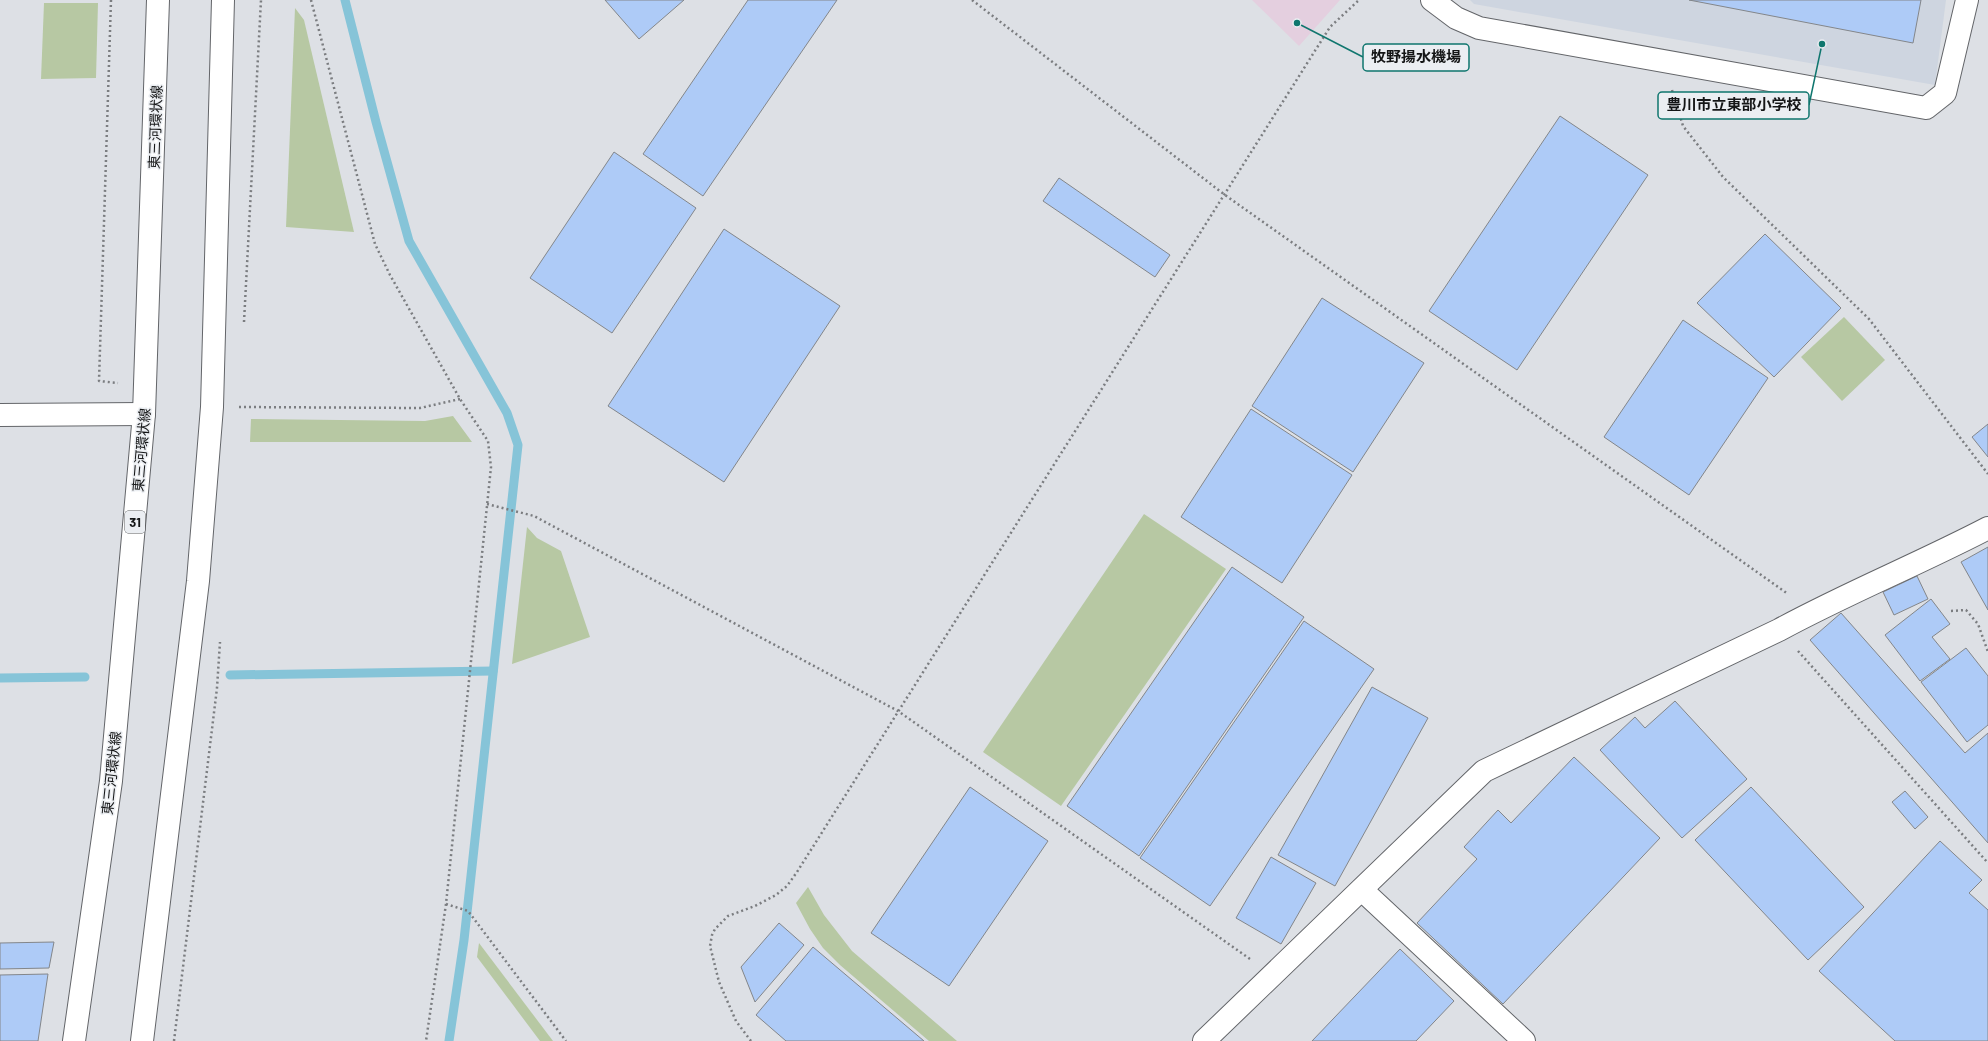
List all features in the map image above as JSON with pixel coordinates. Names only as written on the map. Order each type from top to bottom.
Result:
[{"type":"main road","name":"東三河環状線","points":[[74,1041],[111,781],[144,414],[158,0]]},
{"type":"main road","points":[[142,1041],[198,581],[212,407],[223,0]]},
{"type":"main road","points":[[1432,0],[1456,18],[1479,28],[1926,108],[1945,93],[1967,0]]},
{"type":"main road","points":[[0,415],[144,414]]},
{"type":"main road","points":[[1204,1041],[1484,771],[1779,630],[1812,612],[1932,557],[1988,528]]},
{"type":"main road","points":[[1362,890],[1524,1041]]},
{"type":"path","points":[[111,0],[99,381],[121,383],[120,414]]},
{"type":"path","points":[[311,0],[376,244],[390,275],[460,400],[488,441],[491,467],[447,904],[426,1041]]},
{"type":"path","points":[[972,0],[1225,195],[1812,612]]},
{"type":"path","points":[[751,1041],[736,1021],[719,982],[710,946],[715,929],[728,916],[764,902],[787,886],[1330,27],[1359,0]]},
{"type":"path","points":[[1653,59],[1671,86],[1683,126],[1723,177],[1869,319],[1988,474]]},
{"type":"path","points":[[212,407],[420,408],[460,400]]},
{"type":"path","points":[[487,504],[532,514],[898,711],[1272,974]]},
{"type":"path","points":[[1950,611],[1966,610],[1978,624],[1988,652]]},
{"type":"path","points":[[1779,630],[1988,863]]},
{"type":"path","points":[[174,1041],[217,688]]},
{"type":"path","points":[[447,904],[468,911],[566,1041]]},
{"type":"shaded area","points":[[1252,0],[1340,0],[1299,46]]},
{"type":"shaded area","points":[[1470,0],[1946,0],[1935,85],[1474,4]]},
{"type":"green space","points":[[44,3],[98,3],[96,78],[41,79]]},
{"type":"green space","points":[[295,8],[304,20],[354,232],[286,227]]},
{"type":"green space","points":[[1844,317],[1885,360],[1842,401],[1801,357]]},
{"type":"green space","points":[[453,416],[472,442],[250,442],[251,419],[425,421]]},
{"type":"green space","points":[[1144,514],[1226,569],[1061,806],[983,752]]},
{"type":"green space","points":[[527,527],[537,538],[561,551],[590,637],[512,664]]},
{"type":"green space","points":[[808,887],[824,915],[852,951],[957,1041],[929,1041],[840,965],[823,948],[810,929],[796,903]]},
{"type":"green space","points":[[479,943],[553,1041],[540,1041],[477,957]]},
{"type":"building","points":[[605,0],[684,0],[639,39]]},
{"type":"building","points":[[748,0],[837,0],[703,196],[643,154]]},
{"type":"building","points":[[1689,0],[1921,0],[1913,43]]},
{"type":"building","points":[[1560,116],[1648,175],[1517,370],[1429,311]]},
{"type":"building","points":[[614,152],[696,208],[612,333],[530,278]]},
{"type":"building","points":[[1059,178],[1170,255],[1155,277],[1043,201]]},
{"type":"building","points":[[724,229],[840,306],[724,482],[608,406]]},
{"type":"building","points":[[1765,234],[1841,308],[1774,377],[1697,303]]},
{"type":"building","points":[[1322,298],[1424,363],[1353,472],[1252,406]]},
{"type":"building","points":[[1683,320],[1768,378],[1689,495],[1604,437]]},
{"type":"building","points":[[1251,409],[1352,475],[1282,583],[1181,517]]},
{"type":"building","points":[[1988,424],[1988,457],[1972,437]]},
{"type":"building","points":[[1988,547],[1988,610],[1961,562]]},
{"type":"building","points":[[1232,567],[1304,617],[1139,856],[1067,806]]},
{"type":"building","points":[[1917,576],[1928,599],[1894,615],[1883,592]]},
{"type":"building","points":[[1931,599],[1950,624],[1932,637],[1950,659],[1920,681],[1885,635]]},
{"type":"building","points":[[1841,613],[1965,753],[1988,733],[1988,843],[1810,640]]},
{"type":"building","points":[[1304,621],[1374,669],[1210,906],[1140,858]]},
{"type":"building","points":[[1966,648],[1988,676],[1988,725],[1967,742],[1921,682]]},
{"type":"building","points":[[1372,687],[1428,718],[1335,886],[1278,855]]},
{"type":"building","points":[[1675,701],[1747,779],[1682,838],[1600,750],[1635,717],[1645,728]]},
{"type":"building","points":[[1574,757],[1660,838],[1503,1004],[1417,923],[1477,859],[1464,847],[1498,810],[1511,823]]},
{"type":"building","points":[[970,787],[1048,841],[949,986],[871,933]]},
{"type":"building","points":[[1751,787],[1864,907],[1808,960],[1695,840]]},
{"type":"building","points":[[1905,791],[1928,817],[1915,829],[1892,802]]},
{"type":"building","points":[[1940,841],[1982,880],[1969,893],[1988,910],[1988,1041],[1895,1041],[1819,971]]},
{"type":"building","points":[[1271,857],[1316,883],[1281,944],[1236,918]]},
{"type":"building","points":[[779,923],[804,945],[755,1002],[741,967]]},
{"type":"building","points":[[54,942],[49,968],[0,969],[0,943]]},
{"type":"building","points":[[813,947],[924,1041],[786,1041],[756,1015]]},
{"type":"building","points":[[1400,949],[1454,1001],[1416,1041],[1312,1041]]},
{"type":"building","points":[[48,974],[38,1041],[0,1041],[0,975]]},
{"type":"waterway","points":[[345,0],[376,122],[409,241],[507,413],[518,445],[464,940],[449,1041]]},
{"type":"waterway","points":[[230,675],[493,671]]},
{"type":"waterway","points":[[0,678],[85,677]]},
{"type":"place","name":"牧野揚水機場","points":[[1297,23]]},
{"type":"place","name":"豊川市立東部小学校","points":[[1822,44]]}]
